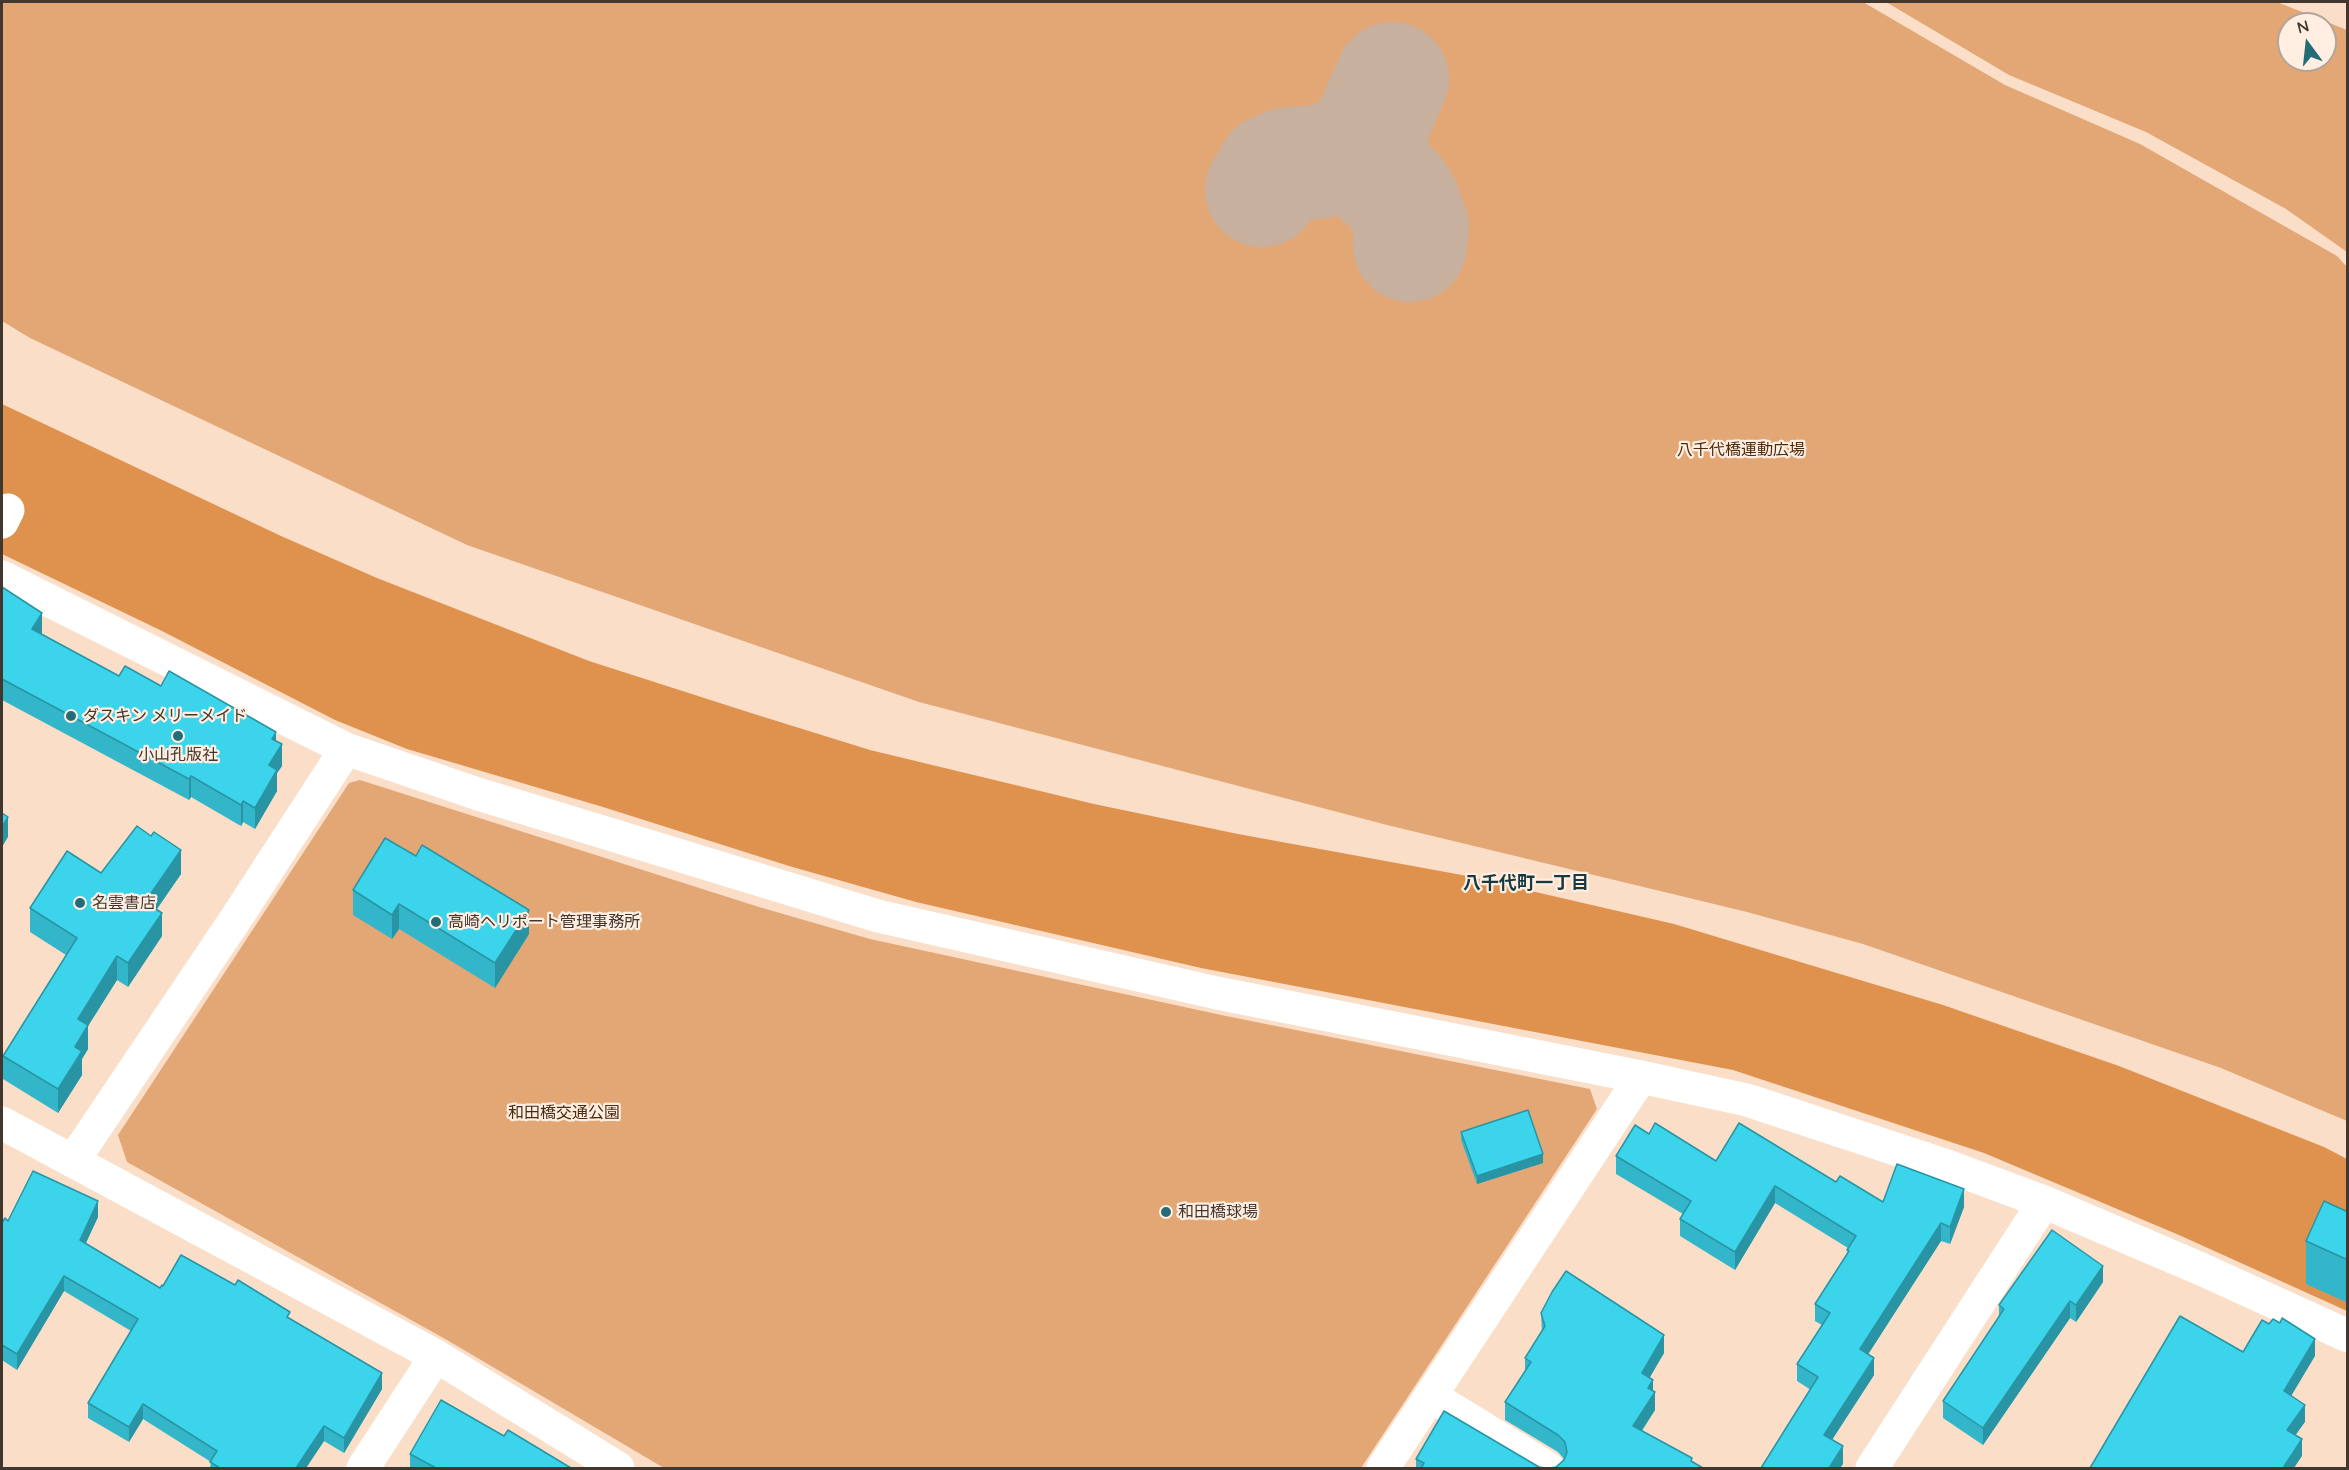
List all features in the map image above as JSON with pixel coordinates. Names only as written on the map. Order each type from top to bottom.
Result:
[{"type":"street","points":[[2,577],[346,749],[478,794],[878,916],[1217,993],[1747,1100],[1950,1167],[2044,1202],[2201,1269],[2348,1336]]},
{"type":"street","points":[[73,1161],[235,920],[346,749]]},
{"type":"street","points":[[1383,1468],[1641,1077]]},
{"type":"street","points":[[2,1123],[436,1356],[618,1468]]},
{"type":"street","points":[[1872,1468],[2044,1202]]},
{"type":"street","points":[[363,1468],[436,1356]]},
{"type":"street","points":[[1431,1396],[1548,1468]]},
{"type":"green space","name":"八千代橋運動広場","points":[[2,2],[1863,2],[2005,85],[2140,144],[2337,256],[2347,267],[2347,1121],[2221,1068],[1863,944],[1747,912],[1387,825],[919,702],[467,545],[30,338],[2,321]]},
{"type":"green space","points":[[1886,2],[2277,2],[2302,12],[2277,12],[2277,72],[2337,72],[2337,26],[2347,30],[2347,252],[2286,209],[2146,132],[2009,75]]},
{"type":"green space","name":"和田橋交通公園","points":[[360,780],[759,907],[870,939],[1226,1016],[1590,1089],[1597,1109],[1361,1468],[664,1468],[447,1340],[127,1162],[118,1135],[349,783]]},
{"type":"shaded area","points":[[2,404],[281,536],[377,578],[589,661],[751,713],[870,750],[1094,804],[1238,834],[1462,875],[1674,924],[1943,1005],[2119,1066],[2324,1147],[2347,1159],[2347,1311],[2179,1235],[1984,1153],[1733,1070],[1201,968],[916,902],[789,866],[603,807],[407,749],[335,720],[162,631],[2,554]]},
{"type":"building","points":[[2,587],[42,613],[32,629],[119,676],[125,666],[161,686],[169,671],[276,732],[272,739],[282,744],[269,765],[277,770],[255,808],[243,801],[241,805],[191,776],[189,779],[2,679]]},
{"type":"building","points":[[2,813],[8,817],[2,827]]},
{"type":"building","points":[[137,826],[151,836],[154,832],[181,850],[145,902],[162,913],[128,963],[117,956],[78,1019],[88,1025],[75,1047],[82,1051],[58,1089],[3,1056],[77,938],[30,908],[67,851],[101,873]]},
{"type":"building","points":[[385,838],[416,856],[422,845],[529,910],[495,963],[399,904],[392,915],[353,890]]},
{"type":"building","points":[[1528,1110],[1543,1154],[1477,1176],[1461,1132]]},
{"type":"building","points":[[1655,1123],[1716,1161],[1739,1123],[1836,1182],[1840,1176],[1883,1202],[1897,1164],[1964,1189],[1950,1227],[1941,1223],[1860,1349],[1874,1358],[1824,1435],[1843,1446],[1829,1468],[1761,1468],[1818,1377],[1797,1364],[1830,1313],[1815,1304],[1856,1236],[1775,1186],[1735,1252],[1680,1219],[1691,1201],[1616,1156],[1635,1125],[1649,1134]]},
{"type":"building","points":[[33,1171],[98,1201],[80,1240],[160,1288],[181,1255],[235,1285],[238,1280],[290,1312],[287,1317],[382,1373],[344,1438],[324,1426],[296,1468],[220,1468],[210,1462],[217,1451],[143,1404],[129,1427],[88,1403],[138,1319],[64,1276],[17,1354],[2,1345],[2,1223],[5,1218],[8,1221]]},
{"type":"building","points":[[2324,1201],[2348,1212],[2348,1260],[2306,1241]]},
{"type":"building","points":[[2052,1230],[2103,1266],[2076,1305],[2070,1301],[1983,1428],[1943,1401],[2004,1309],[1999,1305]]},
{"type":"building","points":[[1566,1271],[1664,1335],[1642,1373],[1653,1380],[1648,1388],[1655,1392],[1633,1426],[1692,1458],[1691,1461],[1703,1468],[1550,1468],[1556,1467],[1564,1460],[1567,1452],[1565,1442],[1558,1435],[1505,1402],[1531,1362],[1525,1358],[1545,1326],[1541,1313]]},
{"type":"building","points":[[2180,1316],[2243,1352],[2262,1320],[2269,1324],[2273,1319],[2280,1323],[2282,1318],[2315,1339],[2284,1391],[2305,1405],[2287,1430],[2302,1439],[2283,1468],[2090,1468]]},
{"type":"building","points":[[441,1400],[504,1436],[508,1430],[571,1468],[436,1468],[410,1454]]},
{"type":"building","points":[[1444,1411],[1539,1467],[1545,1468],[1421,1468],[1424,1463],[1416,1459]]},
{"type":"taxiway","points":[[1392,79],[1369,131],[1377,175],[1397,193],[1404,205],[1412,228],[1410,245]]},
{"type":"taxiway","points":[[1262,190],[1273,171],[1288,164],[1318,162],[1341,155],[1353,148],[1369,131]]},
{"type":"place","name":"ダスキン メリーメイド","points":[[71,716]]},
{"type":"place","name":"小山孔版社","points":[[178,736]]},
{"type":"place","name":"名雲書店","points":[[80,903]]},
{"type":"place","name":"高崎ヘリポート管理事務所","points":[[436,922]]},
{"type":"place","name":"和田橋球場","points":[[1166,1212]]},
{"type":"district","name":"八千代町一丁目","points":[[1526,884]]}]
